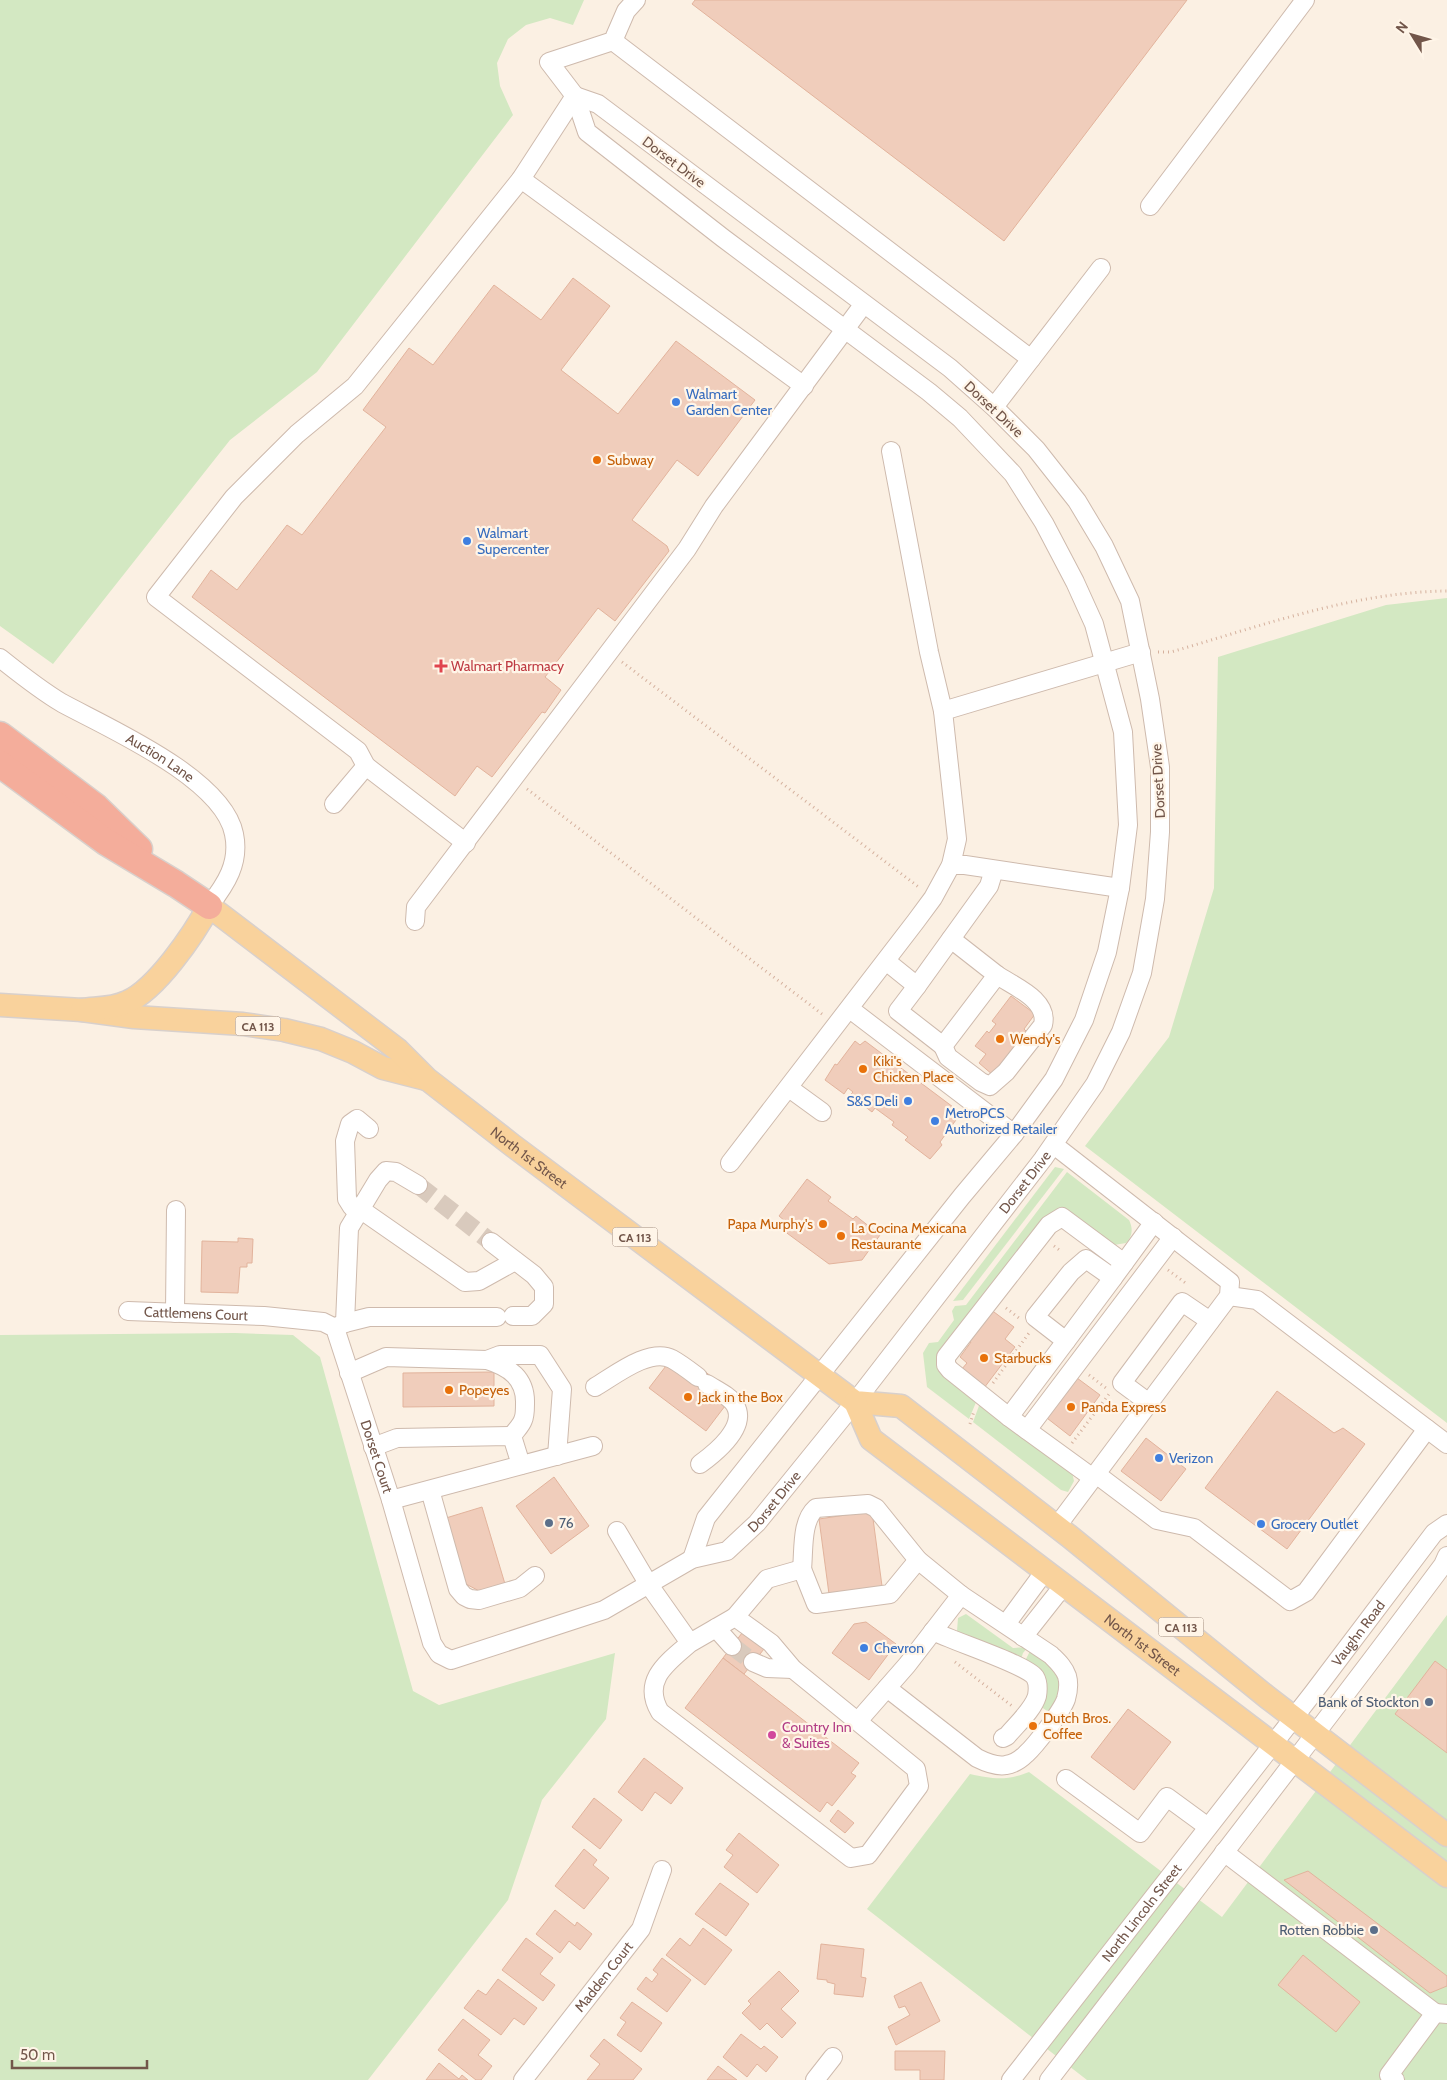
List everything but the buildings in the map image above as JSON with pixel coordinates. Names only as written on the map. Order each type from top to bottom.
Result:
[{"type":"highway","name":"CA 113","points":[[0,735],[96,808],[176,884],[209,906]]},
{"type":"highway","points":[[0,764],[106,842],[176,884]]},
{"type":"main road","points":[[82,1010],[114,1007],[129,1002],[146,989],[197,928],[209,906]]},
{"type":"main road","name":"North 1st Street","points":[[209,906],[398,1050],[427,1079],[856,1402],[871,1439],[1447,1876]]},
{"type":"main road","name":"CA 113","points":[[0,1004],[82,1010],[134,1017],[242,1024],[284,1030],[321,1039],[353,1052],[383,1068],[427,1079]]},
{"type":"main road","name":"CA 113","points":[[856,1402],[901,1406],[1057,1526],[1315,1734],[1447,1835]]},
{"type":"street","points":[[636,0],[626,11],[613,42],[1031,359]]},
{"type":"street","points":[[1150,206],[1305,0]]},
{"type":"street","name":"Dorset Drive","points":[[613,42],[549,62],[575,96],[587,132],[960,418],[1013,474],[1044,522],[1094,624],[1123,732],[1128,825],[1120,888],[1107,952],[1084,1020],[1054,1079],[1014,1134],[962,1196],[706,1518],[692,1559]]},
{"type":"street","points":[[466,842],[366,766],[358,751],[156,597],[234,497],[297,434],[355,386],[522,179],[575,96]]},
{"type":"street","name":"Dorset Drive","points":[[439,1654],[451,1660],[595,1613],[649,1585],[692,1559],[727,1551],[757,1523],[856,1402],[1054,1145],[1095,1084],[1121,1032],[1142,973],[1154,908],[1160,832],[1160,767],[1142,652],[1130,602],[1104,546],[1077,501],[1036,449],[994,407],[950,368],[863,305],[598,104],[575,96]]},
{"type":"street","points":[[522,179],[804,386]]},
{"type":"street","points":[[994,407],[1101,268]]},
{"type":"street","points":[[415,921],[416,907],[687,548],[714,506],[863,305]]},
{"type":"street","points":[[730,1164],[934,898],[951,865],[957,839],[943,711],[929,652],[891,451]]},
{"type":"street","points":[[943,711],[1142,652]]},
{"type":"street","name":"Auction Lane","points":[[0,658],[60,702],[152,750],[193,779],[220,804],[234,832],[235,861],[226,883],[209,906]]},
{"type":"street","points":[[334,804],[366,766]]},
{"type":"street","points":[[951,865],[965,865],[1120,888]]},
{"type":"street","points":[[951,939],[997,975],[1036,1001],[1045,1016],[1043,1025],[1006,1072],[990,1086],[981,1082],[948,1057],[943,1046],[898,1011],[989,886],[994,870]]},
{"type":"street","points":[[886,961],[917,986]]},
{"type":"street","points":[[943,1046],[997,975]]},
{"type":"street","points":[[850,1009],[1014,1134]]},
{"type":"street","points":[[789,1088],[822,1112]]},
{"type":"street","points":[[369,1129],[357,1119],[350,1124],[345,1141],[346,1199],[352,1206],[360,1209],[465,1282],[479,1281],[515,1261]]},
{"type":"street","points":[[1054,1145],[1230,1282],[1229,1296],[1057,1526]]},
{"type":"street","points":[[418,1185],[396,1172],[386,1172],[378,1180],[349,1228],[340,1325],[369,1318],[532,1316],[544,1304],[544,1287],[534,1276],[491,1242]]},
{"type":"street","points":[[175,1313],[176,1210]]},
{"type":"street","points":[[1124,1263],[1062,1217],[1049,1226],[946,1357],[946,1365],[1009,1417],[1156,1520],[1194,1528],[1290,1601],[1306,1592],[1427,1429]]},
{"type":"street","points":[[1009,1417],[1154,1222]]},
{"type":"street","points":[[1027,1430],[1173,1237]]},
{"type":"street","points":[[1066,1341],[1031,1323],[1071,1272],[1086,1259],[1113,1278]]},
{"type":"street","points":[[1229,1296],[1256,1300],[1447,1444]]},
{"type":"street","points":[[1149,1403],[1122,1383],[1182,1302],[1210,1321]]},
{"type":"street","name":"Cattlemens Court","points":[[128,1311],[264,1316],[340,1325]]},
{"type":"street","name":"Dorset Court","points":[[340,1325],[349,1373],[391,1500],[432,1643],[439,1654]]},
{"type":"street","points":[[487,1360],[500,1355],[540,1355],[562,1389],[557,1456]]},
{"type":"street","points":[[595,1388],[644,1359],[657,1356],[671,1358],[735,1405],[738,1414],[738,1421],[734,1429],[714,1453],[700,1464]]},
{"type":"street","points":[[349,1373],[386,1357],[487,1360],[505,1366],[522,1384],[525,1399],[524,1419],[512,1436]]},
{"type":"street","points":[[374,1447],[396,1438],[512,1436]]},
{"type":"street","points":[[512,1436],[521,1465]]},
{"type":"street","points":[[391,1500],[593,1446]]},
{"type":"street","points":[[430,1490],[458,1589],[464,1596],[479,1600],[520,1588],[535,1576]]},
{"type":"street","points":[[886,1688],[976,1758],[987,1763],[1003,1766],[1014,1763],[1026,1754],[1058,1714],[1066,1700],[1067,1676],[1061,1665],[1051,1655],[961,1595],[918,1560],[876,1508],[868,1504],[859,1504],[816,1508],[811,1513],[807,1522],[802,1569],[816,1604],[890,1594],[918,1560]]},
{"type":"street","name":"Vaughn Road","points":[[1273,1744],[1434,1533],[1447,1524]]},
{"type":"street","points":[[617,1531],[649,1585],[690,1643]]},
{"type":"street","name":"Vaughn Road","points":[[1294,1761],[1443,1566],[1447,1556]]},
{"type":"street","points":[[735,1617],[771,1643],[793,1669],[916,1769],[919,1786],[868,1855],[851,1858],[660,1712],[654,1702],[654,1685],[662,1667],[690,1643],[735,1617],[767,1580],[802,1569]]},
{"type":"street","points":[[1006,1624],[1045,1571]]},
{"type":"street","points":[[1023,1637],[1064,1585]]},
{"type":"street","points":[[858,1721],[907,1665],[961,1595]]},
{"type":"street","points":[[716,1628],[732,1646]]},
{"type":"street","points":[[933,1631],[1020,1667],[1034,1676],[1038,1694],[1033,1704],[1007,1736],[1003,1738]]},
{"type":"street","points":[[753,1662],[767,1668],[793,1669]]},
{"type":"street","name":"North Lincoln Street","points":[[1012,2080],[1273,1744]]},
{"type":"street","name":"North Lincoln Street","points":[[1049,2080],[1294,1761]]},
{"type":"street","points":[[1066,1779],[1140,1834],[1167,1798],[1208,1827]]},
{"type":"street","points":[[1224,1852],[1441,2013],[1389,2075],[1395,2080]]},
{"type":"street","name":"Madden Court","points":[[529,2078],[641,1929],[662,1870]]},
{"type":"street","points":[[815,2080],[833,2057]]},
{"type":"path","points":[[1142,652],[1171,652],[1327,608],[1420,591],[1447,590]]},
{"type":"path","points":[[609,651],[924,892]]},
{"type":"path","points":[[514,779],[828,1018]]},
{"type":"path","points":[[1048,1253],[1054,1246],[1062,1252]]},
{"type":"path","points":[[970,1424],[976,1405],[1031,1323],[1006,1308],[1012,1300]]},
{"type":"path","points":[[955,1662],[1017,1710],[1026,1698],[1033,1704]]},
{"type":"green space","points":[[0,0],[584,0],[573,25],[550,18],[526,25],[508,39],[497,63],[500,86],[513,115],[317,372],[230,440],[53,664],[0,626]]},
{"type":"green space","points":[[1447,598],[1447,1423],[1085,1146],[1169,1037],[1214,888],[1218,657],[1386,605]]},
{"type":"green space","points":[[1055,1167],[1064,1169],[963,1300],[953,1301]]},
{"type":"green space","points":[[1067,1172],[1129,1220],[1132,1229],[1130,1238],[1126,1243],[1114,1245],[1070,1214],[942,1354],[977,1400],[969,1419],[927,1387],[923,1353],[929,1343],[938,1342],[954,1320],[952,1311],[955,1306],[966,1305]]},
{"type":"green space","points":[[235,1333],[293,1335],[320,1357],[413,1691],[439,1705],[615,1653],[606,1719],[542,1800],[508,1900],[368,2080],[0,2080],[0,1335]]},
{"type":"green space","points":[[980,1403],[1072,1472],[1074,1481],[1068,1492],[1061,1490],[973,1422]]},
{"type":"green space","points":[[966,1614],[1013,1648],[1028,1647],[1023,1653],[1020,1662],[960,1637],[957,1631],[958,1618]]},
{"type":"green space","points":[[1447,1615],[1447,2080],[1087,2080],[867,1909],[970,1774],[999,1778],[1013,1777],[1029,1772],[1222,1917]]},
{"type":"green space","points":[[1031,1649],[1051,1665],[1061,1682],[1058,1698],[1050,1713],[1040,1706],[1024,1663]]},
{"type":"tunnel","points":[[418,1185],[491,1242]]},
{"type":"tunnel","points":[[732,1646],[753,1662]]},
{"type":"place","name":"Walmart Garden Center","points":[[676,402]]},
{"type":"place","name":"Subway","points":[[597,460]]},
{"type":"place","name":"Walmart Supercenter","points":[[467,541]]},
{"type":"place","name":"Walmart Pharmacy","points":[[441,666]]},
{"type":"place","name":"Wendy's","points":[[1000,1039]]},
{"type":"place","name":"Kiki's Chicken Place","points":[[863,1069]]},
{"type":"place","name":"S&S Deli","points":[[908,1101]]},
{"type":"place","name":"MetroPCS Authorized Retailer","points":[[935,1121]]},
{"type":"place","name":"Papa Murphy's","points":[[823,1224]]},
{"type":"place","name":"La Cocina Mexicana Restaurante","points":[[841,1236]]},
{"type":"place","name":"Starbucks","points":[[984,1358]]},
{"type":"place","name":"Popeyes","points":[[449,1390]]},
{"type":"place","name":"Jack in the Box","points":[[688,1397]]},
{"type":"place","name":"Panda Express","points":[[1071,1407]]},
{"type":"place","name":"Verizon","points":[[1159,1458]]},
{"type":"place","name":"76","points":[[549,1523]]},
{"type":"place","name":"Grocery Outlet","points":[[1261,1524]]},
{"type":"place","name":"Chevron","points":[[864,1648]]},
{"type":"place","name":"Bank of Stockton","points":[[1429,1702]]},
{"type":"place","name":"Dutch Bros. Coffee","points":[[1033,1726]]},
{"type":"place","name":"Country Inn & Suites","points":[[772,1735]]},
{"type":"place","name":"Rotten Robbie","points":[[1374,1930]]}]
